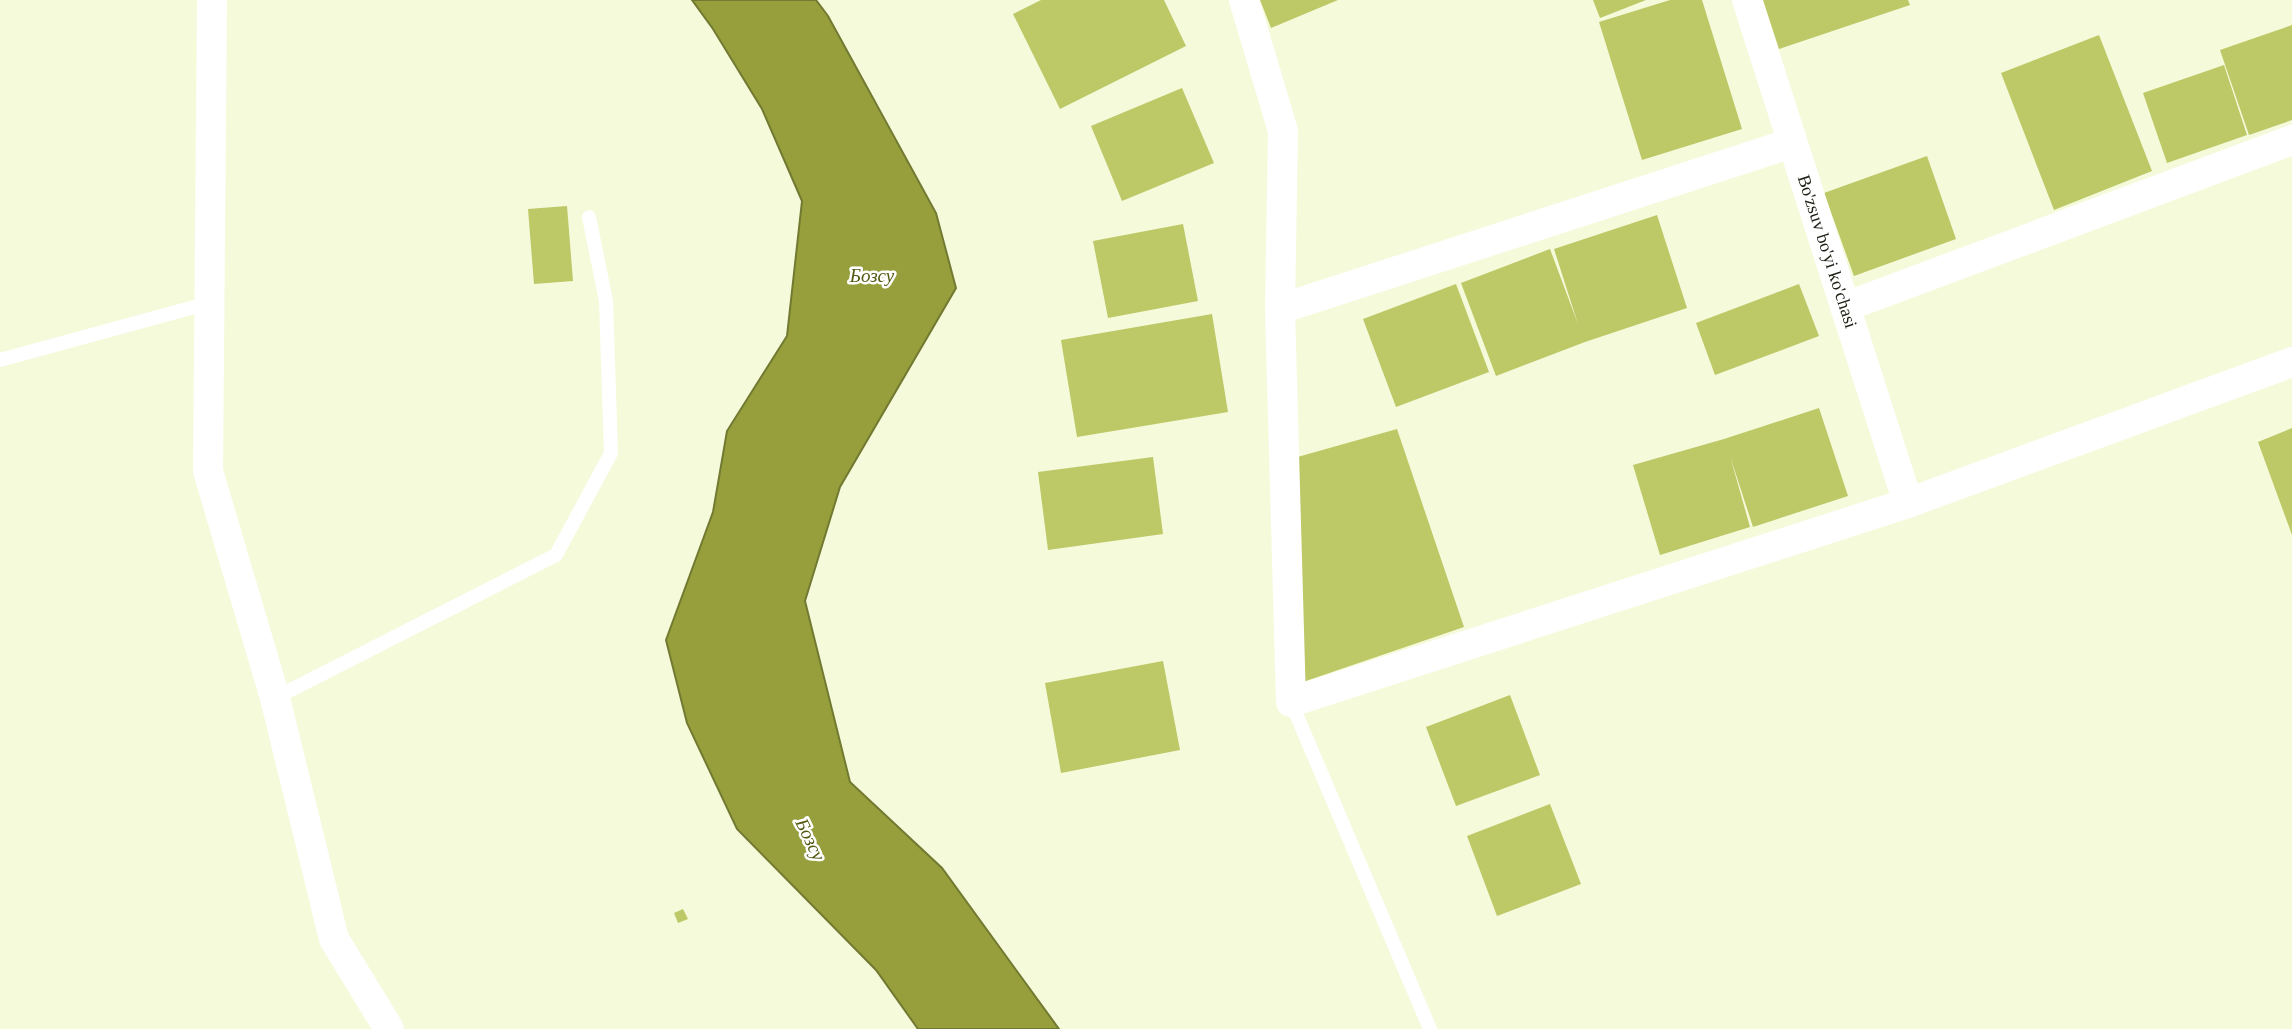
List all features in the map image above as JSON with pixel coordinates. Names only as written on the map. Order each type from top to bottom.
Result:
[{"type":"street","points":[[212,0],[208,471],[275,698],[334,939],[389,1029]]},
{"type":"street","points":[[1244,0],[1283,131],[1280,309],[1291,702],[1908,503],[2292,362]]},
{"type":"street","name":"Bo'zsuv bo'yi ko'chasi","points":[[1747,0],[1908,503]]},
{"type":"street","points":[[1845,307],[2292,140]]},
{"type":"street","points":[[1280,309],[1792,143]]},
{"type":"lane","points":[[275,698],[556,555],[611,453],[606,301],[589,217]]},
{"type":"lane","points":[[0,360],[209,303]]},
{"type":"lane","points":[[1291,702],[1430,1029]]},
{"type":"water","name":"Бозсу","points":[[692,0],[816,0],[828,16],[936,213],[956,288],[840,487],[805,601],[850,782],[942,868],[1059,1029],[918,1029],[876,970],[737,829],[687,723],[666,640],[713,512],[727,431],[787,336],[802,201],[762,109]]},
{"type":"building","points":[[1041,0],[1164,0],[1186,46],[1060,109],[1013,14]]},
{"type":"building","points":[[1260,0],[1338,0],[1271,28]]},
{"type":"building","points":[[1593,0],[1646,0],[1600,18]]},
{"type":"building","points":[[1670,0],[1702,0],[1742,129],[1642,160],[1599,22]]},
{"type":"building","points":[[1763,0],[1908,0],[1910,5],[1779,49]]},
{"type":"building","points":[[2292,25],[2292,120],[2249,135],[2220,50]]},
{"type":"building","points":[[2099,35],[2152,171],[2054,210],[2001,73]]},
{"type":"building","points":[[2224,65],[2247,135],[2167,163],[2143,93]]},
{"type":"building","points":[[1182,88],[1214,163],[1122,201],[1091,126]]},
{"type":"building","points":[[1927,156],[1956,239],[1854,276],[1824,193]]},
{"type":"building","points":[[567,206],[573,281],[534,284],[528,209]]},
{"type":"building","points":[[1657,215],[1687,308],[1585,342],[1496,376],[1461,283],[1550,249],[1578,324],[1554,249]]},
{"type":"building","points":[[1183,224],[1198,301],[1108,318],[1093,241]]},
{"type":"building","points":[[1456,284],[1489,372],[1396,407],[1363,319]]},
{"type":"building","points":[[1799,284],[1819,336],[1715,375],[1696,323]]},
{"type":"building","points":[[1212,314],[1228,412],[1077,437],[1061,340]]},
{"type":"building","points":[[1819,408],[1848,496],[1753,527],[1730,456],[1750,527],[1660,555],[1633,465]]},
{"type":"building","points":[[2292,428],[2292,535],[2258,442]]},
{"type":"building","points":[[1397,429],[1464,627],[1303,682],[1294,458]]},
{"type":"building","points":[[1153,457],[1163,534],[1048,550],[1038,472]]},
{"type":"building","points":[[1163,661],[1180,750],[1061,773],[1045,683]]},
{"type":"building","points":[[1510,695],[1540,775],[1456,806],[1426,727]]},
{"type":"building","points":[[1550,804],[1581,884],[1497,916],[1467,836]]},
{"type":"building","points":[[683,909],[688,919],[678,923],[674,913]]}]
